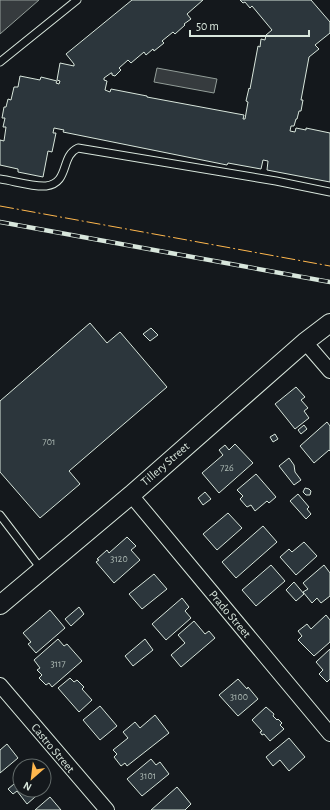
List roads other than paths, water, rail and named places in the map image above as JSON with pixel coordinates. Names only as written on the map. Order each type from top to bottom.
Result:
[{"type":"street","name":"Tillery Street","points":[[0,605],[130,495],[305,342],[330,323]]},
{"type":"street","points":[[305,342],[330,371]]},
{"type":"street","name":"Prado Street","points":[[130,495],[330,734]]},
{"type":"street","name":"Castro Street","points":[[0,685],[106,810]]},
{"type":"lane","points":[[0,62],[77,0]]},
{"type":"lane","points":[[0,179],[37,186],[46,186],[55,183],[61,178],[70,155],[78,148],[276,181],[330,192]]},
{"type":"lane","points":[[0,515],[42,570]]},
{"type":"railway","points":[[0,222],[330,282]]}]
